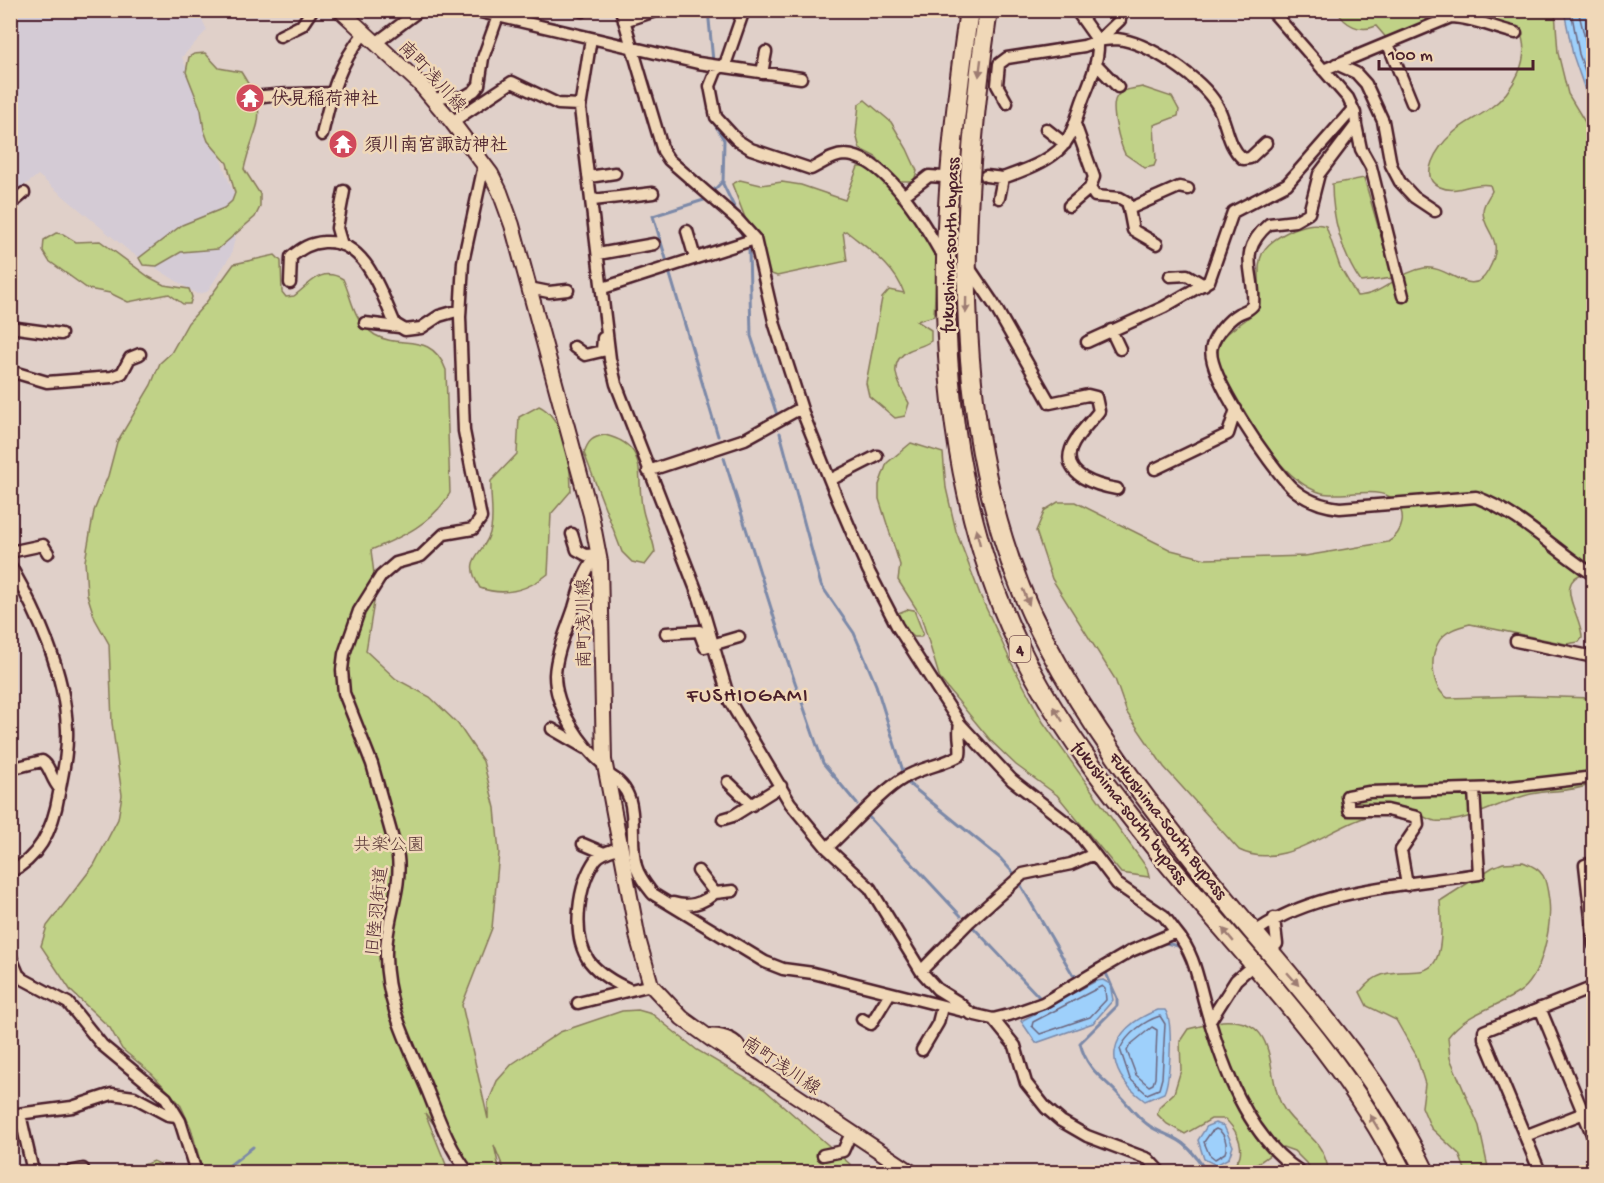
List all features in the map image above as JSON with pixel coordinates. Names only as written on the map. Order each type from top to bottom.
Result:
[{"type":"highway","name":"fukushima-south bypass","points":[[969,10],[948,182],[944,326],[962,467],[981,549],[1020,648],[1077,744],[1112,794],[1312,1035],[1362,1101],[1402,1173]]},
{"type":"highway","name":"Fukushima-South Bypass","points":[[988,10],[971,150],[967,345],[978,423],[993,497],[1008,551],[1026,600],[1045,642],[1103,740],[1169,829],[1363,1067],[1393,1112],[1425,1173]]},
{"type":"street","points":[[280,36],[302,25],[312,10]]},
{"type":"street","name":"南町浅川線","points":[[340,10],[376,43],[452,122],[484,165],[500,192],[512,225],[591,515],[598,554],[606,770],[638,939],[651,985],[682,1017],[706,1035],[911,1173]]},
{"type":"street","points":[[376,43],[420,10]]},
{"type":"street","points":[[472,10],[720,65],[801,78]]},
{"type":"street","points":[[658,10],[623,16],[663,151],[669,160],[738,220],[755,239],[775,325],[801,408],[868,570],[897,626],[960,724],[1012,780],[1076,830],[1117,884],[1164,916],[1176,932],[1191,955],[1210,1021],[1248,1112],[1268,1142],[1301,1173]]},
{"type":"street","points":[[744,10],[726,62],[720,65],[710,86],[716,117],[737,140],[751,148],[811,168],[832,157],[854,157],[884,175],[903,196],[939,250]]},
{"type":"street","points":[[986,176],[1003,178],[1035,164],[1065,144],[1075,124],[1096,64],[1098,41],[1076,10]]},
{"type":"street","points":[[1271,10],[1348,98],[1353,109],[1361,149],[1371,167],[1403,296]]},
{"type":"street","points":[[433,100],[445,96],[462,98],[474,91],[478,85],[483,58],[498,16]]},
{"type":"street","points":[[1323,70],[1451,16],[1516,33]]},
{"type":"street","points":[[1098,41],[1120,20]]},
{"type":"street","points":[[322,135],[331,93],[344,59],[364,32]]},
{"type":"street","points":[[591,38],[580,105],[616,384],[700,600],[730,702],[790,803],[827,848],[870,888],[921,971],[937,989],[958,1002],[971,1014]]},
{"type":"street","points":[[1006,103],[997,85],[999,64],[1007,58],[1117,39],[1158,55],[1183,71],[1216,104],[1229,142],[1243,159],[1250,158],[1266,143]]},
{"type":"street","points":[[1388,44],[1412,103]]},
{"type":"street","points":[[762,73],[766,52]]},
{"type":"street","points":[[1096,64],[1118,87]]},
{"type":"street","points":[[1336,64],[1356,73],[1365,84],[1383,121],[1391,165],[1400,182],[1414,197],[1435,211]]},
{"type":"street","points":[[452,122],[512,82],[558,105],[580,105]]},
{"type":"street","points":[[257,97],[286,92],[297,95],[331,93]]},
{"type":"street","points":[[1087,342],[1164,307],[1204,285],[1213,275],[1233,212],[1287,184],[1353,109]]},
{"type":"street","points":[[1069,206],[1090,188],[1094,177],[1075,124]]},
{"type":"street","points":[[1356,125],[1319,174],[1309,213],[1295,221],[1269,224],[1261,231],[1251,249],[1248,270],[1253,305],[1230,320],[1211,347],[1210,358],[1216,376],[1285,480],[1308,499],[1321,506],[1340,508],[1476,497],[1524,521],[1564,556],[1593,574]]},
{"type":"street","points":[[1046,129],[1065,144]]},
{"type":"street","name":"旧陸羽街道","points":[[468,1173],[448,1139],[404,1037],[389,991],[386,956],[388,925],[400,873],[399,857],[372,764],[344,693],[342,670],[359,611],[378,581],[390,568],[421,556],[444,534],[473,529],[481,518],[464,431],[460,310],[464,253],[484,165]]},
{"type":"street","points":[[590,177],[615,173]]},
{"type":"street","points":[[903,196],[929,176],[943,177]]},
{"type":"street","points":[[999,198],[1003,178]]},
{"type":"street","points":[[1090,188],[1095,196],[1120,198],[1127,202],[1133,230],[1157,244]]},
{"type":"street","points":[[1129,208],[1179,188],[1188,189]]},
{"type":"street","points":[[342,244],[337,228],[344,191]]},
{"type":"street","points":[[10,205],[24,193]]},
{"type":"street","points":[[592,200],[653,193]]},
{"type":"street","points":[[687,231],[694,258]]},
{"type":"street","points":[[603,288],[755,239]]},
{"type":"street","points":[[290,283],[291,257],[301,248],[314,243],[342,244],[363,259],[399,327]]},
{"type":"street","points":[[598,254],[654,244]]},
{"type":"street","points":[[967,264],[993,303],[1050,403],[1088,395],[1096,397],[1099,411],[1071,449],[1071,463],[1081,477],[1099,486],[1117,489]]},
{"type":"street","points":[[1170,276],[1187,275],[1204,285]]},
{"type":"street","points":[[529,288],[549,292],[568,290]]},
{"type":"street","points":[[365,323],[399,327],[410,331],[421,328],[440,316],[460,310]]},
{"type":"street","points":[[574,346],[585,355],[602,351],[603,328],[606,320]]},
{"type":"street","points":[[10,327],[61,334]]},
{"type":"street","points":[[1111,330],[1120,349]]},
{"type":"street","points":[[10,371],[47,382],[112,377],[122,373],[130,358],[140,354]]},
{"type":"street","points":[[648,471],[745,439],[801,408]]},
{"type":"street","points":[[1155,469],[1228,434],[1236,409]]},
{"type":"street","points":[[830,480],[877,456]]},
{"type":"street","points":[[572,534],[577,550],[586,555],[598,554]]},
{"type":"street","points":[[10,552],[43,546],[48,553]]},
{"type":"street","points":[[598,554],[588,565],[564,634],[555,674],[562,707],[588,750],[617,779],[631,799],[635,865],[643,882],[653,894],[765,962],[993,1018],[1032,1009],[1131,951],[1176,932]]},
{"type":"street","points":[[10,566],[33,606],[59,681],[67,729],[55,817],[44,840],[27,861],[10,872]]},
{"type":"street","points":[[666,633],[699,631],[705,647],[739,637]]},
{"type":"street","points":[[1516,641],[1593,657]]},
{"type":"street","points":[[827,848],[901,780],[916,771],[949,762],[960,755],[961,747],[957,736],[960,724]]},
{"type":"street","points":[[552,729],[588,750]]},
{"type":"street","points":[[10,769],[42,761],[47,764],[52,782],[60,789]]},
{"type":"street","points":[[1407,885],[1401,850],[1418,825],[1417,817],[1387,810],[1349,810],[1347,796],[1369,792],[1474,790],[1593,777]]},
{"type":"street","points":[[728,782],[752,805]]},
{"type":"street","points":[[723,819],[752,805],[781,786]]},
{"type":"street","points":[[1254,933],[1274,918],[1322,900],[1479,874],[1474,790]]},
{"type":"street","points":[[583,844],[604,852]]},
{"type":"street","points":[[621,847],[604,852],[596,859],[583,890],[578,922],[580,943],[589,960],[602,974],[631,990]]},
{"type":"street","points":[[921,971],[969,922],[1023,874],[1071,864],[1094,854]]},
{"type":"street","points":[[1593,862],[1585,865],[1592,916],[1593,945]]},
{"type":"street","points":[[698,871],[715,893]]},
{"type":"street","points":[[664,901],[685,906],[704,902],[715,893],[733,891]]},
{"type":"street","points":[[1269,951],[1277,944],[1274,918]]},
{"type":"street","points":[[10,955],[18,974],[68,1003],[102,1045],[166,1098],[177,1116],[196,1173]]},
{"type":"street","points":[[1210,1021],[1236,980],[1253,965]]},
{"type":"street","points":[[578,1003],[651,985]]},
{"type":"street","points":[[1540,1173],[1484,1038],[1484,1031],[1593,987]]},
{"type":"street","points":[[861,1019],[871,1024],[890,993]]},
{"type":"street","points":[[922,1050],[938,1023],[942,1007]]},
{"type":"street","points":[[1540,1008],[1588,1112],[1593,1139]]},
{"type":"street","points":[[993,1018],[1015,1046],[1026,1083],[1046,1108],[1061,1121],[1087,1136],[1148,1159],[1160,1173]]},
{"type":"street","points":[[33,1173],[15,1115],[72,1107],[112,1094],[134,1097],[168,1115],[177,1116]]},
{"type":"street","points":[[1525,1136],[1588,1112]]},
{"type":"street","points":[[823,1155],[843,1151],[851,1133]]},
{"type":"street","points":[[69,1173],[83,1169]]},
{"type":"shaded area","points":[[11,11],[198,11],[207,30],[182,57],[241,213],[231,255],[207,292],[197,294],[129,251],[38,175],[11,196]]},
{"type":"green space","points":[[1337,11],[1555,11],[1558,53],[1568,94],[1594,137],[1593,571],[1579,575],[1572,581],[1570,589],[1582,638],[1579,642],[1566,644],[1470,624],[1444,635],[1435,650],[1433,665],[1438,688],[1448,698],[1523,696],[1593,698],[1593,784],[1576,789],[1519,797],[1472,816],[1447,821],[1435,821],[1410,810],[1388,811],[1351,823],[1287,852],[1271,856],[1255,855],[1239,850],[1164,767],[1127,713],[1115,679],[1052,579],[1036,531],[1045,510],[1058,502],[1075,502],[1171,550],[1206,559],[1305,556],[1388,542],[1397,534],[1402,523],[1401,511],[1394,500],[1387,496],[1379,493],[1322,493],[1305,486],[1290,474],[1263,441],[1221,371],[1218,357],[1219,347],[1222,339],[1228,333],[1259,307],[1259,269],[1263,252],[1279,237],[1306,225],[1326,226],[1340,267],[1357,296],[1375,292],[1406,274],[1424,268],[1433,268],[1467,282],[1475,283],[1482,279],[1488,271],[1495,251],[1495,243],[1486,225],[1483,211],[1492,191],[1490,185],[1446,189],[1433,183],[1430,169],[1436,154],[1446,140],[1498,102],[1513,84],[1522,63],[1523,41],[1519,30],[1468,17],[1389,41],[1376,26],[1359,28],[1349,24]]},
{"type":"green space","points":[[205,53],[219,68],[241,72],[256,101],[258,120],[244,169],[260,194],[260,207],[255,217],[218,249],[181,252],[157,266],[143,265],[139,258],[182,225],[224,208],[232,201],[235,193],[227,163],[208,141],[201,110],[186,72],[189,57]]},
{"type":"green space","points":[[1142,87],[1172,97],[1179,110],[1178,116],[1154,125],[1156,161],[1154,166],[1145,168],[1125,154],[1118,135],[1114,110],[1116,98],[1121,93]]},
{"type":"green space","points":[[865,100],[891,122],[917,171],[914,181],[898,181],[876,157],[860,149],[856,134],[859,104]]},
{"type":"green space","points":[[858,167],[865,167],[903,199],[937,254],[934,316],[917,321],[931,330],[931,341],[908,351],[897,362],[899,383],[909,403],[905,416],[895,418],[869,396],[866,383],[882,298],[889,290],[904,293],[894,274],[880,259],[846,231],[843,232],[847,261],[777,276],[766,272],[732,184],[740,180],[761,185],[782,182],[801,185],[845,200]]},
{"type":"green space","points":[[1364,178],[1393,278],[1361,282],[1348,260],[1339,235],[1332,184]]},
{"type":"green space","points":[[56,233],[63,234],[76,242],[100,241],[149,277],[164,285],[189,289],[192,297],[190,304],[183,304],[169,294],[128,302],[110,293],[88,289],[49,261],[43,251],[44,240]]},
{"type":"green space","name":"共楽公園","points":[[275,255],[281,261],[282,292],[286,297],[294,296],[316,278],[328,274],[343,279],[357,316],[367,329],[385,339],[424,345],[440,358],[446,370],[450,493],[443,504],[426,521],[394,540],[371,550],[376,590],[366,651],[396,679],[430,697],[458,724],[483,761],[495,808],[499,853],[492,928],[462,1005],[488,1119],[488,1103],[497,1081],[512,1064],[560,1032],[622,1011],[638,1010],[652,1014],[697,1050],[764,1089],[859,1172],[505,1172],[494,1145],[500,1172],[471,1172],[425,1113],[447,1167],[446,1172],[203,1172],[191,1128],[180,1104],[152,1074],[122,1049],[110,1028],[71,991],[41,946],[47,926],[94,865],[118,819],[122,795],[112,723],[109,644],[95,619],[87,594],[85,561],[94,511],[108,476],[117,442],[151,385],[160,363],[171,353],[188,323],[234,264]]},
{"type":"green space","points":[[539,406],[548,412],[560,431],[567,456],[571,491],[551,514],[548,574],[525,588],[508,592],[490,591],[480,588],[475,577],[473,562],[491,529],[491,481],[517,454],[519,417]]},
{"type":"green space","points":[[605,435],[620,440],[629,447],[638,464],[643,511],[655,552],[645,565],[632,562],[622,552],[584,453],[591,440]]},
{"type":"green space","points":[[911,443],[943,453],[946,488],[956,531],[981,597],[1012,664],[1043,722],[1147,868],[1149,877],[1121,873],[1057,795],[1016,765],[991,741],[940,679],[921,616],[898,580],[900,565],[879,499],[879,485],[887,463]]},
{"type":"green space","points":[[908,609],[914,610],[923,633],[921,637],[914,637],[895,619],[898,613]]},
{"type":"green space","points":[[1523,862],[1540,872],[1548,892],[1549,924],[1539,964],[1526,986],[1518,993],[1463,1022],[1448,1037],[1450,1058],[1479,1126],[1489,1172],[1466,1172],[1459,1154],[1431,1128],[1422,1107],[1425,1084],[1416,1055],[1396,1020],[1367,1006],[1360,992],[1375,978],[1390,973],[1429,968],[1437,957],[1441,936],[1440,901],[1493,867],[1503,863]]},
{"type":"green space","points":[[1222,1021],[1241,1022],[1254,1028],[1263,1038],[1284,1109],[1315,1141],[1325,1157],[1328,1168],[1310,1167],[1294,1151],[1283,1147],[1251,1168],[1238,1172],[1233,1168],[1241,1150],[1239,1140],[1232,1126],[1225,1119],[1211,1119],[1185,1134],[1167,1124],[1157,1114],[1160,1106],[1174,1093],[1181,1070],[1180,1041],[1188,1029]]},
{"type":"green space","points":[[153,1161],[160,1164],[162,1172],[127,1172]]},
{"type":"water","points":[[1564,11],[1593,11],[1593,113],[1573,55]]},
{"type":"water","points":[[1103,980],[1110,984],[1113,1000],[1093,1023],[1036,1043],[1021,1021],[1096,981]]},
{"type":"water","points":[[1158,1010],[1165,1010],[1168,1016],[1170,1051],[1168,1076],[1164,1093],[1145,1101],[1121,1076],[1116,1063],[1115,1051],[1119,1039],[1128,1028],[1141,1018]]},
{"type":"water","points":[[1215,1123],[1224,1126],[1233,1146],[1229,1158],[1216,1165],[1204,1159],[1198,1140],[1207,1126]]},
{"type":"waterway","points":[[708,10],[713,61]]},
{"type":"waterway","points":[[713,121],[724,140],[723,184],[737,213]]},
{"type":"waterway","points":[[712,192],[723,181]]},
{"type":"waterway","points":[[667,262],[653,216],[707,199]]},
{"type":"waterway","points":[[741,231],[743,240]]},
{"type":"waterway","points":[[749,247],[751,336],[777,415]]},
{"type":"waterway","points":[[669,271],[718,436]]},
{"type":"waterway","points":[[780,433],[821,585],[854,633],[876,685],[903,771]]},
{"type":"waterway","points":[[724,458],[787,659],[823,763],[857,804]]},
{"type":"waterway","points":[[909,784],[1000,858],[1016,876]]},
{"type":"waterway","points":[[866,814],[961,916]]},
{"type":"waterway","points":[[1020,884],[1073,975],[1079,976],[1097,964]]},
{"type":"waterway","points":[[973,927],[1040,998]]},
{"type":"waterway","points":[[1162,942],[1182,947]]},
{"type":"waterway","points":[[1106,973],[1117,998],[1117,1006],[1080,1043],[1087,1060],[1139,1117],[1152,1127],[1182,1143],[1193,1153],[1207,1172]]},
{"type":"waterway","points":[[221,1172],[253,1147]]},
{"type":"place","name":"伏見稲荷神社","points":[[250,98]]},
{"type":"place","name":"須川南宮諏訪神社","points":[[343,144]]},
{"type":"district","name":"FUSHIOGAMI","points":[[748,694]]}]
